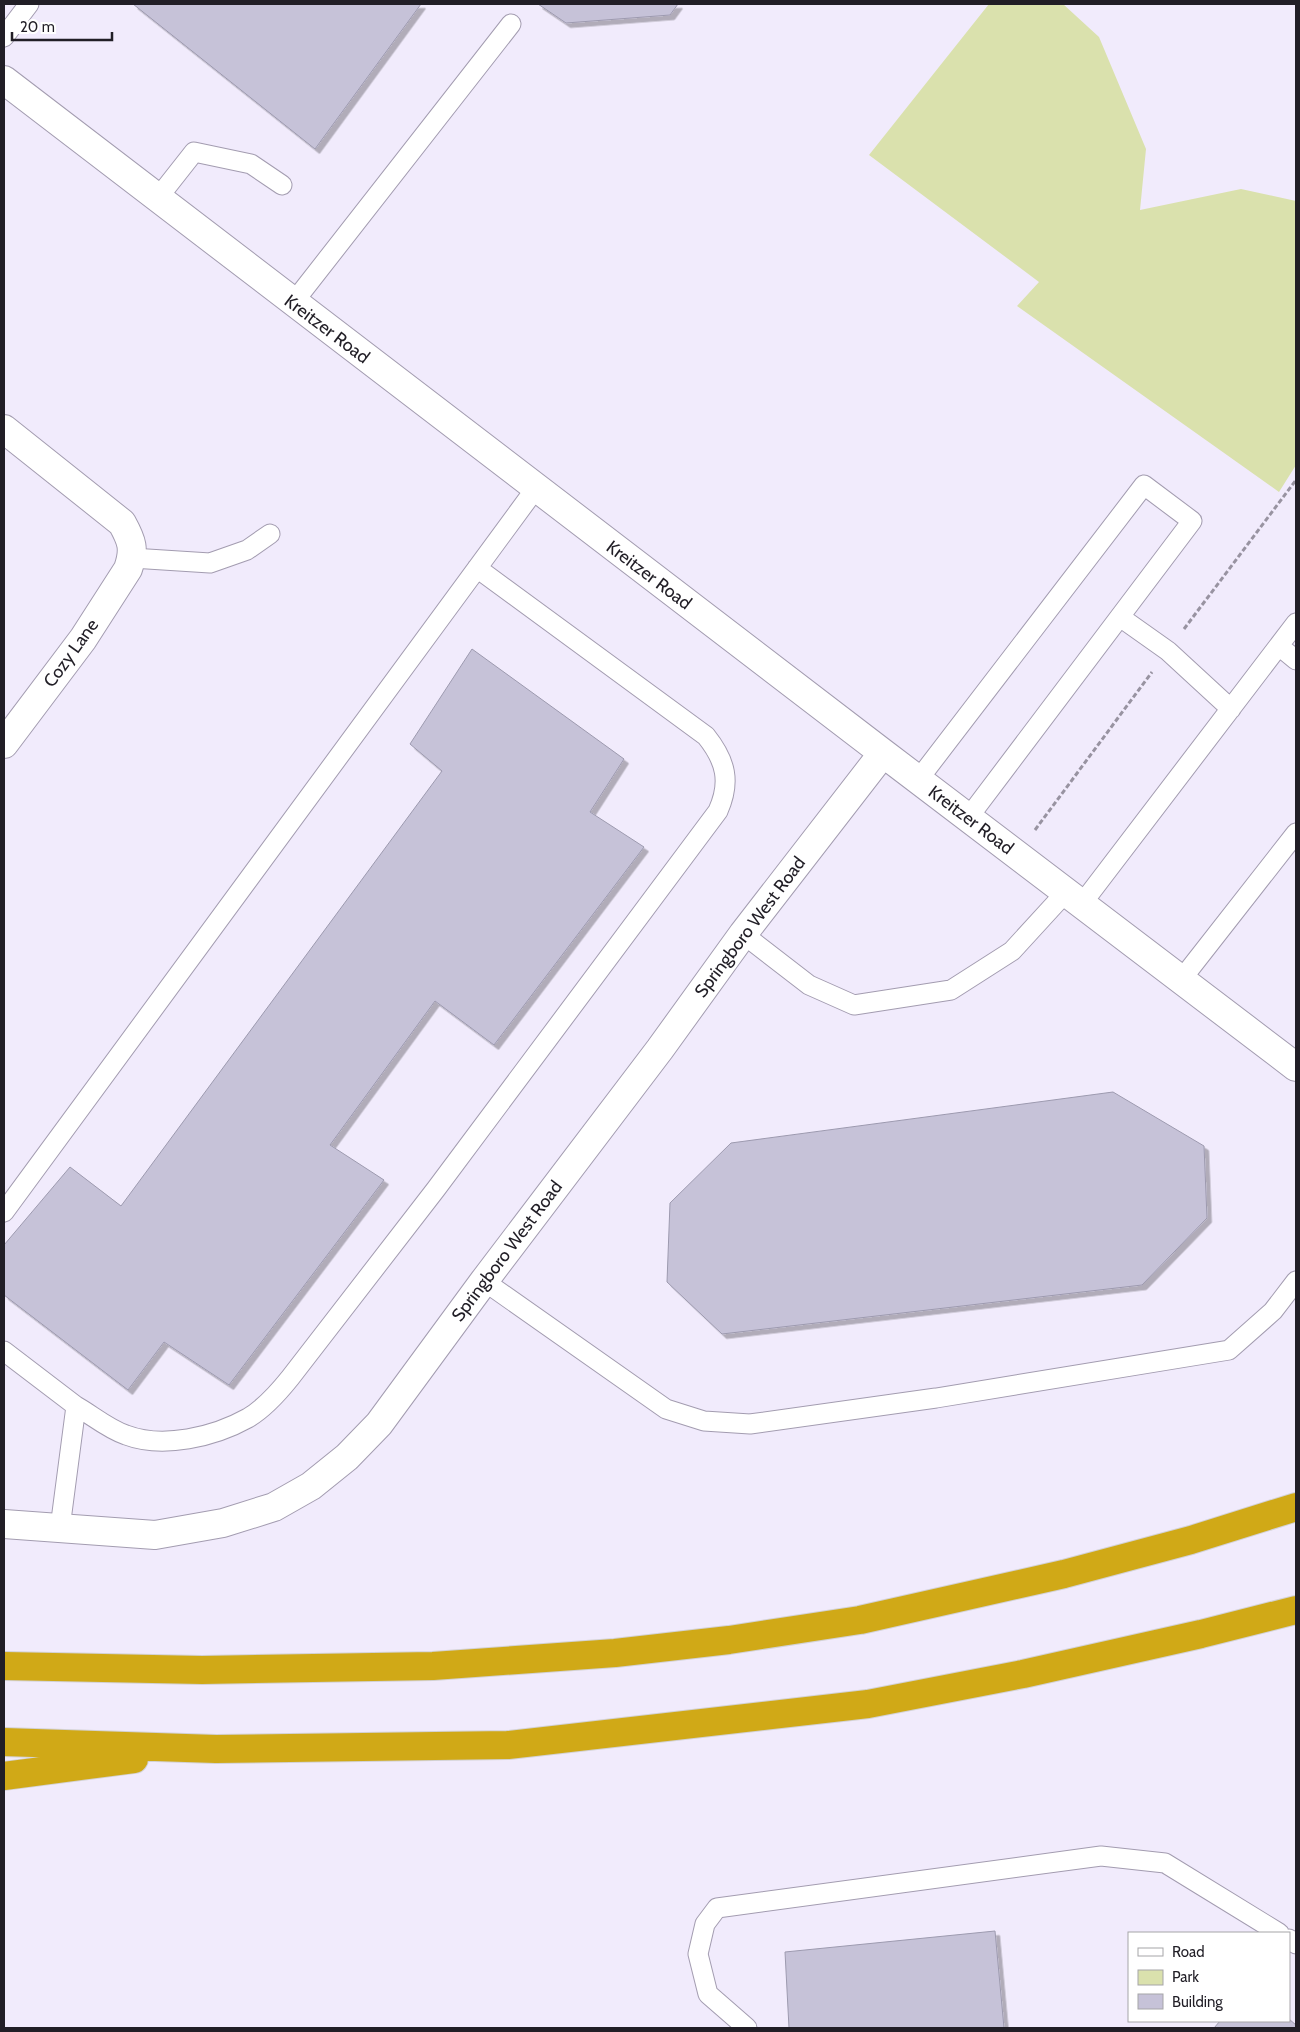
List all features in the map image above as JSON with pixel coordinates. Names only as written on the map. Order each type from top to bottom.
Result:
[{"type":"highway","points":[[4,1666],[202,1670],[433,1666],[615,1653],[730,1640],[860,1620],[1064,1574],[1191,1540],[1296,1507]]},
{"type":"highway","points":[[4,1742],[216,1749],[508,1745],[868,1704],[1032,1672],[1201,1634],[1296,1610]]},
{"type":"highway","points":[[4,1776],[216,1749]]},
{"type":"street","name":"Kreitzer Road","points":[[4,80],[918,780],[1296,1066]]},
{"type":"street","points":[[4,429],[122,523],[132,542],[132,558]]},
{"type":"street","name":"Cozy Lane","points":[[4,744],[82,639],[128,569],[132,558]]},
{"type":"street","name":"Springboro West Road","points":[[4,1524],[155,1535],[222,1523],[274,1507],[311,1486],[348,1457],[379,1424],[484,1281],[660,1049],[743,934],[883,753]]},
{"type":"lane","points":[[4,37],[29,4]]},
{"type":"lane","points":[[293,303],[511,24]]},
{"type":"lane","points":[[157,199],[194,152],[251,164],[282,185]]},
{"type":"lane","points":[[918,780],[1144,485],[1192,521],[968,818]]},
{"type":"lane","points":[[4,1212],[536,488]]},
{"type":"lane","points":[[132,558],[210,563],[248,550],[270,534]]},
{"type":"lane","points":[[4,1351],[76,1406],[125,1435],[145,1440],[166,1441],[213,1432],[250,1417],[265,1406],[290,1378],[436,1189],[718,811],[725,795],[726,779],[722,762],[706,736],[477,568]]},
{"type":"lane","points":[[1120,617],[1168,651],[1231,709]]},
{"type":"lane","points":[[743,934],[809,985],[854,1005],[951,990],[1012,951],[1074,898],[1231,709],[1296,623]]},
{"type":"lane","points":[[1279,646],[1296,660]]},
{"type":"lane","points":[[1181,980],[1296,833]]},
{"type":"lane","points":[[484,1281],[666,1409],[704,1421],[750,1424],[936,1398],[1229,1350],[1273,1311],[1296,1281]]},
{"type":"lane","points":[[60,1528],[76,1406]]},
{"type":"lane","points":[[747,2028],[708,1994],[698,1954],[705,1924],[717,1908],[1101,1856],[1165,1863],[1279,1932]]},
{"type":"green space","points":[[989,4],[1063,4],[1099,37],[1146,149],[1140,210],[1241,189],[1296,201],[1296,465],[1279,492],[1017,306],[1039,282],[869,155]]},
{"type":"building","points":[[133,4],[421,4],[315,149]]},
{"type":"building","points":[[538,4],[678,4],[670,15],[566,23]]},
{"type":"building","points":[[472,649],[624,759],[590,812],[644,847],[494,1045],[435,1001],[330,1145],[384,1180],[229,1385],[164,1342],[128,1390],[4,1295],[4,1245],[70,1167],[121,1206],[442,771],[410,744]]},
{"type":"building","points":[[1113,1092],[1204,1146],[1207,1218],[1142,1285],[722,1334],[667,1282],[670,1203],[731,1143]]},
{"type":"building","points":[[995,1931],[1004,2028],[789,2028],[785,1952]]},
{"type":"building","points":[[1290,2020],[1296,2025],[1296,2028],[1214,2028],[1219,2022],[1290,2022]]}]
